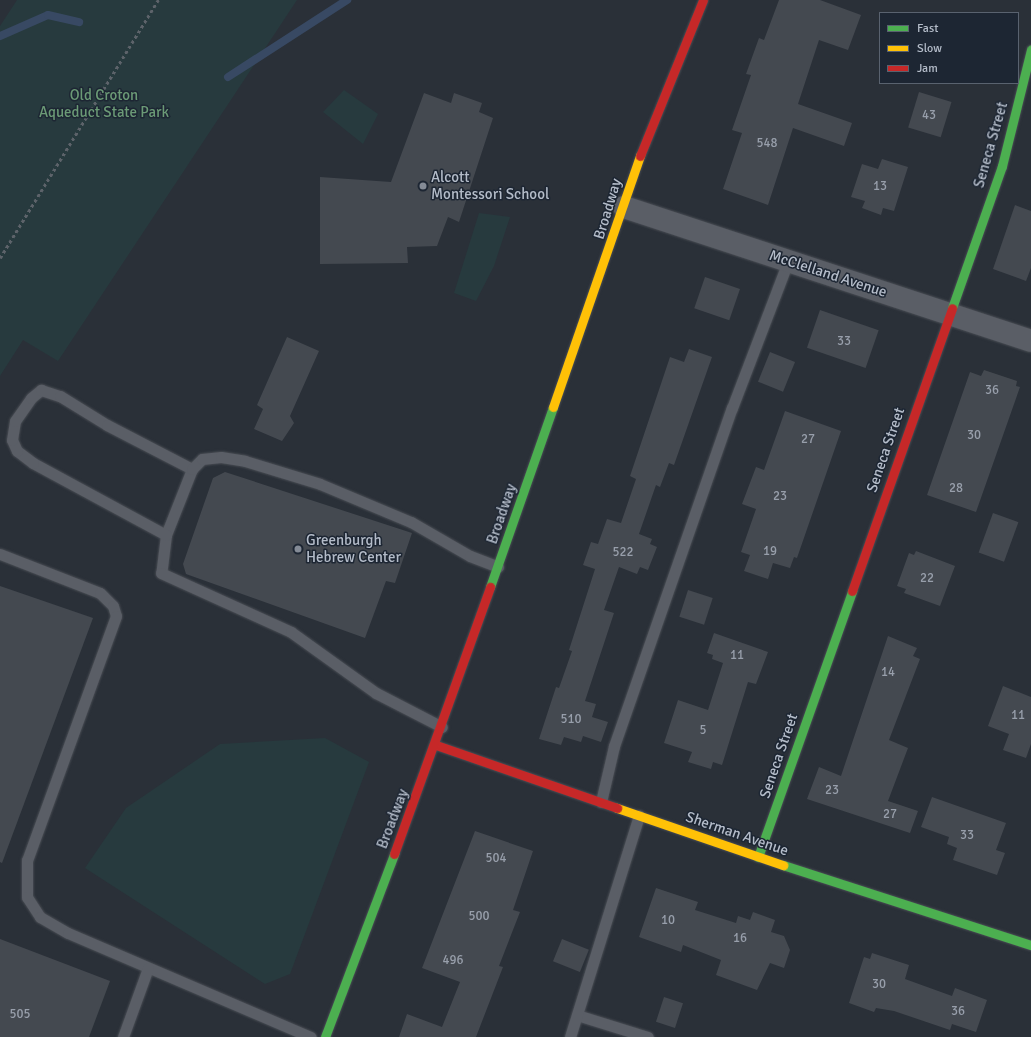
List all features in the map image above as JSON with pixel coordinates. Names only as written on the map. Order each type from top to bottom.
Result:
[{"type":"street","name":"Broadway","points":[[325,1037],[436,745],[624,207],[632,176],[703,0]]},
{"type":"street","name":"Seneca Street","points":[[758,857],[1002,166],[1031,50]]},
{"type":"street","name":"McClelland Avenue","points":[[624,207],[1031,341]]},
{"type":"street","name":"Sherman Avenue","points":[[436,745],[758,857],[1031,946]]},
{"type":"lane","points":[[601,802],[614,746],[732,408],[788,261]]},
{"type":"lane","points":[[166,535],[33,463],[17,451],[12,440],[15,421],[30,398],[41,390],[60,396],[192,469]]},
{"type":"lane","points":[[442,727],[376,693],[291,632],[161,573],[166,535],[192,469],[202,459],[221,457],[245,461],[320,484],[411,522],[470,556],[498,567]]},
{"type":"lane","points":[[0,554],[100,593],[113,606],[116,616],[28,860],[27,897],[40,917],[68,934],[311,1037]]},
{"type":"lane","points":[[570,1037],[639,815]]},
{"type":"lane","points":[[123,1037],[148,968]]},
{"type":"lane","points":[[577,1015],[648,1037]]},
{"type":"path","points":[[0,258],[158,0]]},
{"type":"green space","name":"Old Croton Aqueduct State Park","points":[[17,0],[297,0],[58,361],[23,340],[0,376],[0,26]]},
{"type":"green space","points":[[344,90],[378,114],[363,144],[323,112]]},
{"type":"green space","points":[[479,213],[510,217],[494,266],[476,301],[454,293]]},
{"type":"green space","points":[[325,738],[369,762],[290,974],[265,984],[85,868],[126,808],[220,744]]},
{"type":"building","points":[[779,0],[820,0],[861,15],[848,50],[819,40],[798,104],[852,123],[844,146],[793,128],[768,205],[723,189],[742,133],[732,130],[751,75],[746,74],[759,38],[764,40]]},
{"type":"building","points":[[919,92],[952,102],[941,137],[908,127]]},
{"type":"building","points":[[424,93],[451,103],[454,93],[482,103],[479,112],[493,118],[459,222],[448,217],[437,246],[407,247],[408,263],[320,264],[320,177],[391,182]]},
{"type":"building","points":[[882,159],[908,167],[894,211],[883,208],[881,215],[862,208],[865,201],[851,197],[862,164],[878,169]]},
{"type":"building","points":[[1015,205],[1031,211],[1031,268],[1026,281],[993,269]]},
{"type":"building","points":[[705,277],[740,289],[729,320],[694,308]]},
{"type":"building","points":[[820,310],[879,330],[866,368],[807,348]]},
{"type":"building","points":[[287,337],[319,351],[290,416],[294,423],[282,441],[254,429],[263,409],[257,405]]},
{"type":"building","points":[[689,349],[712,357],[674,465],[669,463],[660,487],[656,485],[639,534],[652,539],[650,544],[657,547],[648,570],[640,567],[637,574],[619,567],[604,610],[614,613],[585,701],[596,704],[592,717],[608,722],[601,742],[583,736],[581,742],[564,737],[561,745],[539,739],[556,687],[559,688],[572,651],[569,650],[595,569],[583,565],[591,542],[598,544],[607,519],[621,523],[636,479],[630,476],[670,357],[684,362]]},
{"type":"building","points":[[770,352],[795,362],[783,392],[758,382]]},
{"type":"building","points":[[984,370],[1017,381],[1016,386],[1020,387],[976,512],[927,495],[970,372],[981,376]]},
{"type":"building","points":[[785,411],[841,431],[797,558],[794,557],[790,568],[773,563],[768,579],[744,571],[750,555],[741,552],[756,509],[742,504],[756,467],[764,470]]},
{"type":"building","name":"Greenburgh Hebrew Center","points":[[225,472],[412,533],[395,583],[386,581],[365,638],[186,574],[183,564],[213,478]]},
{"type":"building","points":[[993,513],[1018,522],[1004,562],[979,552]]},
{"type":"building","points":[[916,551],[955,566],[940,606],[904,593],[906,589],[897,586],[909,553],[914,555]]},
{"type":"building","points":[[0,586],[93,618],[2,863],[0,862]]},
{"type":"building","points":[[688,590],[713,598],[704,625],[679,617]]},
{"type":"building","points":[[714,633],[768,652],[756,684],[748,682],[722,765],[713,762],[711,769],[688,762],[692,752],[664,743],[678,700],[708,710],[723,663],[712,659],[713,655],[707,653]]},
{"type":"building","points":[[888,636],[917,648],[913,656],[920,659],[889,740],[908,748],[888,801],[918,811],[910,833],[807,799],[819,767],[841,776]]},
{"type":"building","points":[[1003,686],[1031,697],[1031,744],[1026,758],[1003,750],[1009,734],[988,726]]},
{"type":"building","points":[[932,797],[1006,823],[996,850],[1005,853],[997,875],[953,860],[957,848],[947,844],[949,837],[921,827]]},
{"type":"building","points":[[475,831],[533,851],[513,910],[520,912],[499,966],[503,967],[476,1037],[399,1037],[407,1014],[442,1027],[460,982],[422,968]]},
{"type":"building","points":[[656,888],[698,902],[695,910],[736,923],[738,916],[750,920],[753,912],[775,920],[771,932],[784,936],[790,950],[784,968],[770,963],[757,990],[716,975],[721,960],[683,945],[681,952],[639,937]]},
{"type":"building","points":[[0,939],[110,981],[89,1037],[0,1037]]},
{"type":"building","points":[[562,939],[589,950],[580,972],[553,961]]},
{"type":"building","points":[[872,953],[909,965],[905,979],[952,996],[955,988],[987,1000],[976,1032],[952,1024],[950,1030],[894,1011],[876,1008],[874,1012],[849,1003],[864,957],[870,959]]},
{"type":"building","points":[[664,997],[683,1003],[675,1028],[656,1022]]},
{"type":"waterway","points":[[228,77],[347,0]]},
{"type":"waterway","points":[[0,36],[48,15],[79,22]]},
{"type":"traffic: fast","points":[[952,308],[1002,166],[1031,50]]},
{"type":"traffic: fast","points":[[490,587],[553,407]]},
{"type":"traffic: fast","points":[[758,857],[852,591]]},
{"type":"traffic: fast","points":[[325,1037],[394,854]]},
{"type":"traffic: fast","points":[[783,865],[1031,945]]},
{"type":"traffic: slow","points":[[553,407],[640,156]]},
{"type":"traffic: slow","points":[[617,808],[783,865]]},
{"type":"traffic: jam","points":[[640,156],[703,0]]},
{"type":"traffic: jam","points":[[852,591],[952,308]]},
{"type":"traffic: jam","points":[[394,854],[490,587]]},
{"type":"traffic: jam","points":[[436,745],[617,808]]},
{"type":"place","name":"Alcott Montessori School","points":[[423,186]]},
{"type":"place","name":"Greenburgh Hebrew Center","points":[[298,549]]}]
